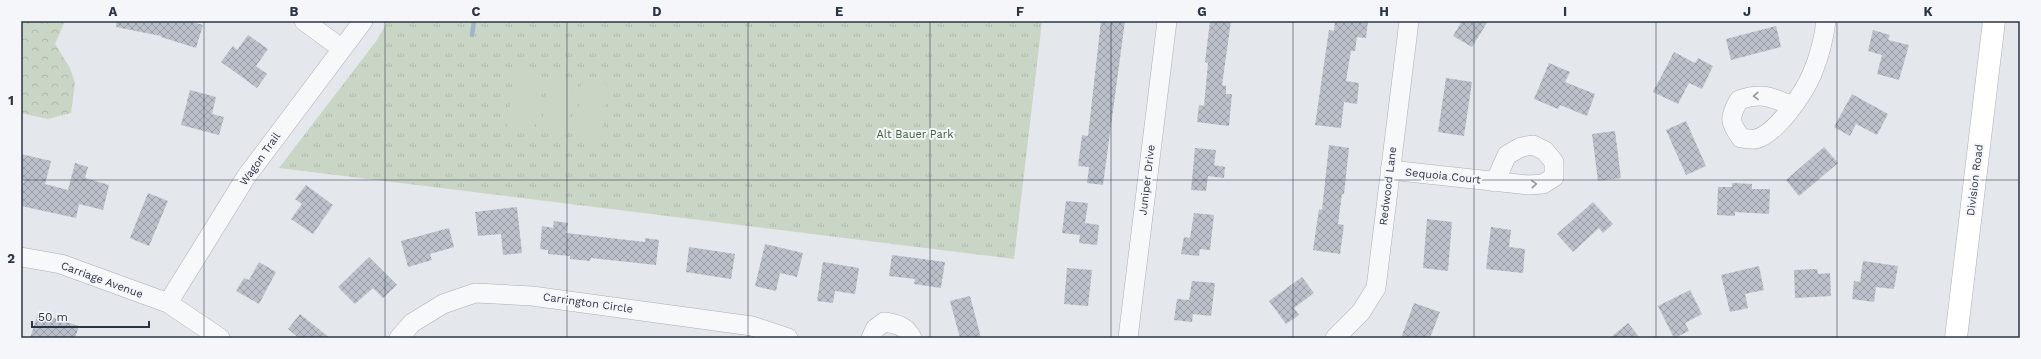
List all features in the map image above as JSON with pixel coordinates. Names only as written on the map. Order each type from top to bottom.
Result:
[{"type":"street","points":[[304,21],[341,48]]},
{"type":"street","name":"Wagon Trail","points":[[168,303],[246,177],[362,21]]},
{"type":"street","name":"Juniper Drive","points":[[1128,338],[1167,21]]},
{"type":"street","name":"Redwood Lane","points":[[1335,338],[1361,312],[1376,288],[1409,21]]},
{"type":"street","points":[[1793,106],[1811,76],[1824,40],[1826,21]]},
{"type":"street","name":"Division Road","points":[[1956,338],[1994,21]]},
{"type":"street","name":"Sequoia Court","points":[[1390,170],[1496,182]]},
{"type":"street","name":"Carriage Avenue","points":[[21,257],[61,264],[168,303],[220,338]]},
{"type":"street","name":"Carrington Circle","points":[[399,338],[412,324],[442,304],[475,293],[532,296],[752,326],[788,338]]},
{"type":"street","points":[[871,338],[875,330],[884,322],[896,324],[907,329],[912,338]]},
{"type":"green space","points":[[21,21],[65,21],[55,44],[70,68],[75,83],[71,113],[48,119],[21,113]]},
{"type":"green space","name":"Alt Bauer Park","points":[[388,21],[1042,21],[1014,259],[279,168],[377,40]]},
{"type":"green space","points":[[514,72],[540,75],[533,131],[507,127]]},
{"type":"green space","points":[[548,76],[574,79],[567,135],[541,132]]},
{"type":"green space","points":[[582,80],[608,84],[601,139],[575,136]]},
{"type":"building","points":[[116,21],[188,21],[203,25],[196,48],[161,36],[116,27]]},
{"type":"building","points":[[1101,21],[1125,21],[1103,185],[1087,183],[1089,167],[1078,166],[1082,135],[1088,136]]},
{"type":"building","points":[[1210,21],[1231,21],[1222,85],[1226,86],[1226,94],[1232,94],[1229,126],[1197,122],[1199,105],[1204,106],[1208,63],[1205,62]]},
{"type":"building","points":[[1335,21],[1368,21],[1366,38],[1357,37],[1355,51],[1351,51],[1346,81],[1359,83],[1357,104],[1344,102],[1341,128],[1315,125],[1329,30],[1334,31]]},
{"type":"building","points":[[1462,21],[1488,21],[1472,47],[1453,36]]},
{"type":"building","points":[[1776,26],[1781,47],[1731,60],[1726,39]]},
{"type":"building","points":[[1873,30],[1890,35],[1888,40],[1909,45],[1899,80],[1877,74],[1882,55],[1868,51]]},
{"type":"building","points":[[248,35],[268,49],[256,66],[267,74],[257,88],[221,62],[233,46],[237,50]]},
{"type":"building","points":[[1674,52],[1695,63],[1698,58],[1713,66],[1702,89],[1689,83],[1678,104],[1653,92]]},
{"type":"building","points":[[1549,63],[1570,72],[1565,82],[1595,94],[1587,116],[1560,105],[1558,109],[1534,99]]},
{"type":"building","points":[[1446,78],[1472,82],[1464,136],[1438,132]]},
{"type":"building","points":[[190,90],[216,97],[212,114],[224,117],[219,135],[181,125]]},
{"type":"building","points":[[1852,94],[1888,114],[1877,135],[1856,124],[1850,136],[1834,127]]},
{"type":"building","points":[[1686,121],[1706,166],[1686,175],[1666,130]]},
{"type":"building","points":[[1615,131],[1621,178],[1598,181],[1592,134]]},
{"type":"building","points":[[1329,145],[1349,148],[1344,194],[1342,194],[1338,224],[1344,225],[1340,254],[1313,250],[1319,209],[1322,210]]},
{"type":"building","points":[[1824,147],[1838,163],[1799,196],[1786,180]]},
{"type":"building","points":[[1195,148],[1216,150],[1214,165],[1225,167],[1224,178],[1208,176],[1206,191],[1191,190]]},
{"type":"building","points":[[21,154],[51,161],[45,184],[68,190],[75,163],[88,167],[85,178],[109,185],[103,210],[79,204],[76,218],[21,206],[21,191],[24,180],[21,180]]},
{"type":"building","points":[[1732,183],[1752,184],[1752,189],[1770,189],[1769,214],[1735,212],[1735,216],[1717,215],[1718,187],[1732,187]]},
{"type":"building","points":[[306,185],[333,205],[313,234],[291,219],[302,204],[295,199]]},
{"type":"building","points":[[148,193],[168,201],[149,246],[130,238]]},
{"type":"building","points":[[1066,201],[1088,203],[1085,223],[1099,225],[1097,245],[1079,243],[1080,235],[1062,233]]},
{"type":"building","points":[[1593,202],[1613,224],[1603,233],[1599,228],[1573,252],[1557,234]]},
{"type":"building","points":[[517,207],[522,253],[503,255],[501,234],[478,236],[475,212]]},
{"type":"building","points":[[1194,213],[1214,215],[1210,250],[1200,249],[1199,256],[1181,254],[1184,237],[1190,238]]},
{"type":"building","points":[[1427,219],[1452,222],[1448,271],[1423,268]]},
{"type":"building","points":[[554,221],[568,223],[566,233],[645,242],[645,238],[659,240],[656,265],[591,258],[590,261],[570,259],[570,256],[548,254],[548,250],[540,249],[542,226],[553,228]]},
{"type":"building","points":[[1491,227],[1511,230],[1509,247],[1525,249],[1523,273],[1486,269]]},
{"type":"building","points":[[449,228],[454,247],[430,254],[432,260],[408,267],[401,241]]},
{"type":"building","points":[[765,244],[803,253],[797,277],[780,273],[776,291],[755,286]]},
{"type":"building","points":[[689,247],[735,254],[731,279],[686,272]]},
{"type":"building","points":[[892,255],[945,262],[941,288],[914,284],[915,279],[889,276]]},
{"type":"building","points":[[369,257],[397,285],[383,298],[373,288],[355,304],[338,287]]},
{"type":"building","points":[[1863,261],[1898,266],[1894,289],[1876,287],[1874,302],[1852,299],[1854,281],[1860,282]]},
{"type":"building","points":[[259,262],[276,272],[259,304],[236,291],[244,278],[249,280]]},
{"type":"building","points":[[823,262],[859,268],[855,294],[835,291],[833,303],[817,301]]},
{"type":"building","points":[[1759,266],[1764,290],[1745,294],[1748,308],[1730,312],[1721,275]]},
{"type":"building","points":[[1067,268],[1092,270],[1088,306],[1064,304]]},
{"type":"building","points":[[1817,269],[1818,274],[1830,273],[1831,296],[1795,298],[1794,270]]},
{"type":"building","points":[[1302,277],[1314,293],[1294,308],[1299,315],[1286,324],[1269,301]]},
{"type":"building","points":[[1192,281],[1215,283],[1211,316],[1193,314],[1192,322],[1174,320],[1177,299],[1189,300]]},
{"type":"building","points":[[1690,290],[1702,314],[1685,323],[1689,331],[1674,338],[1658,306]]},
{"type":"building","points":[[970,296],[981,338],[960,338],[950,301]]},
{"type":"building","points":[[1414,303],[1440,312],[1430,338],[1401,338]]},
{"type":"building","points":[[38,313],[79,326],[75,338],[30,338]]},
{"type":"building","points":[[300,314],[330,338],[299,338],[288,329]]},
{"type":"building","points":[[1628,323],[1640,338],[1610,338]]},
{"type":"waterway","points":[[472,35],[474,21]]}]
